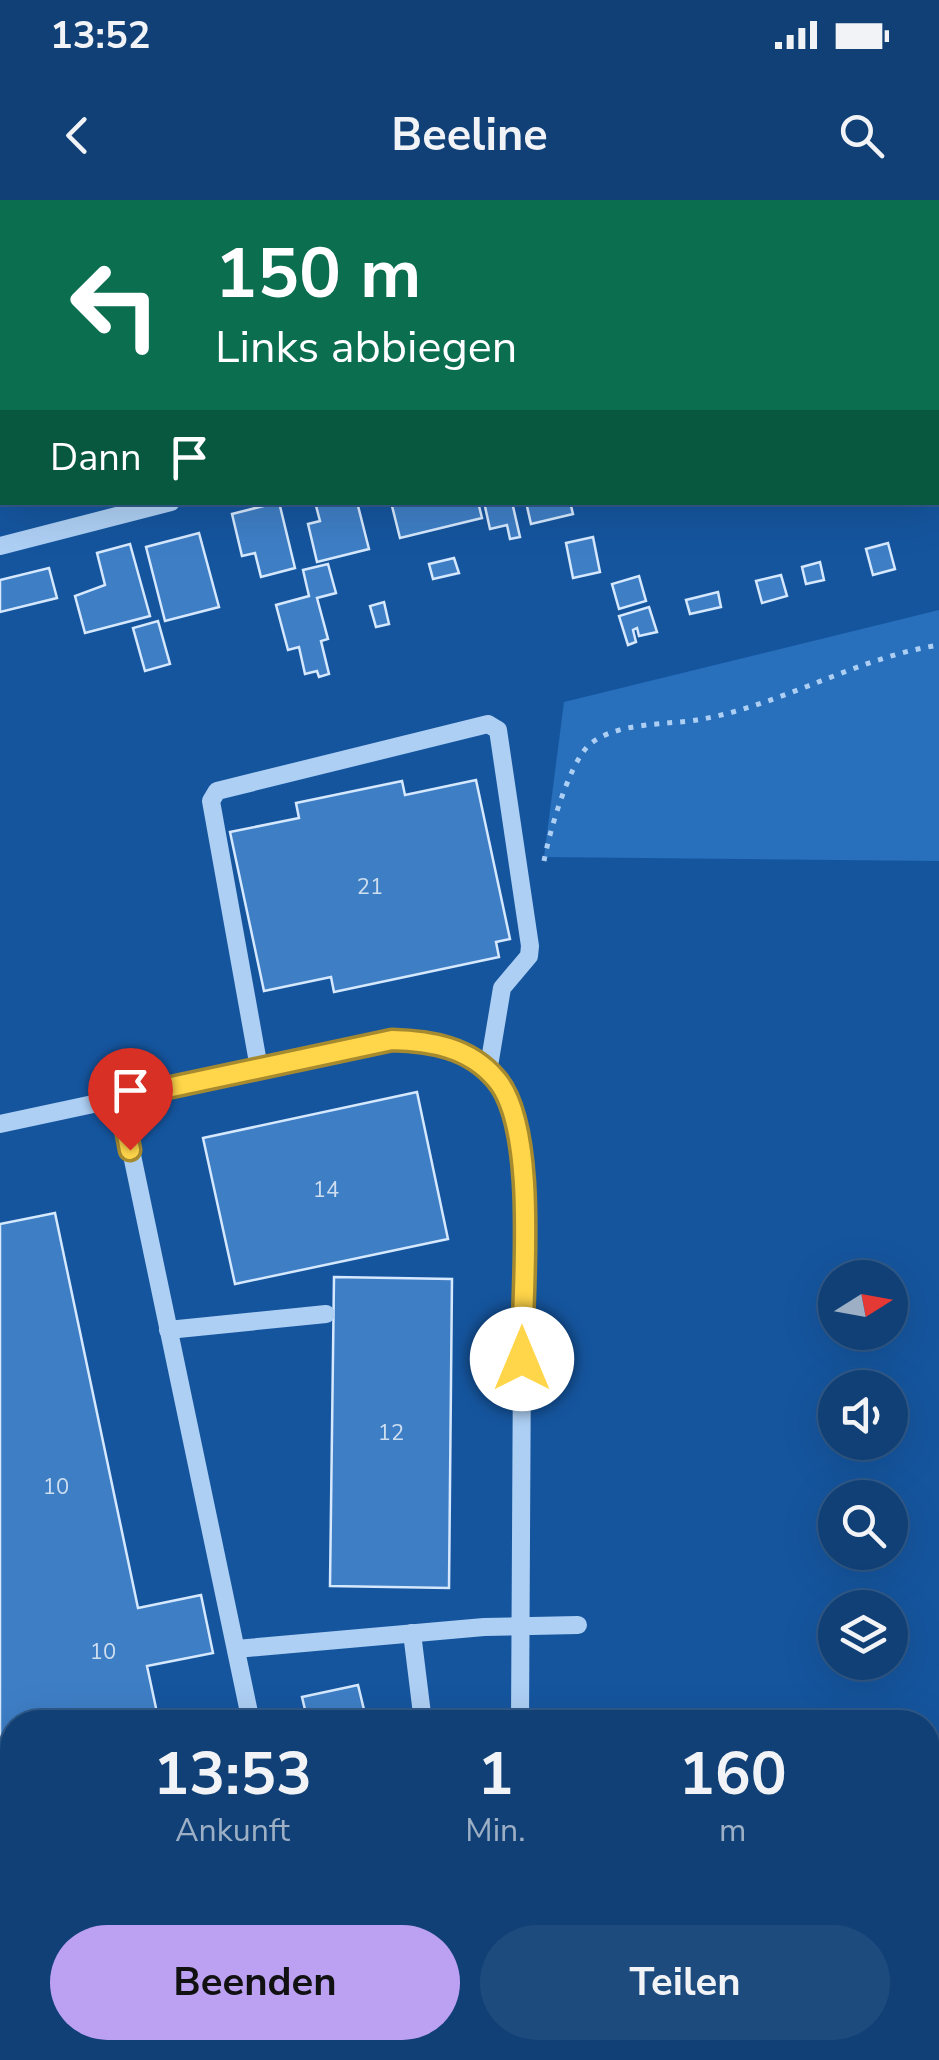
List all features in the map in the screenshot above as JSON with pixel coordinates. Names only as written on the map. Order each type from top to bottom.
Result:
[{"type":"street","points":[[0,546],[159,505]]},
{"type":"street","points":[[259,1068],[211,801],[217,791],[488,724],[498,730],[530,946],[529,956],[502,988],[488,1072]]},
{"type":"street","points":[[0,1124],[392,1040],[435,1041],[488,1072],[514,1108],[523,1168],[520,1710]]},
{"type":"street","points":[[120,1098],[249,1710]]},
{"type":"street","points":[[168,1330],[326,1314]]},
{"type":"street","points":[[236,1648],[578,1625]]},
{"type":"street","points":[[412,1634],[421,1710]]},
{"type":"path","points":[[544,874],[544,857],[575,764],[589,745],[617,731],[702,719],[746,707],[863,663],[939,645]]},
{"type":"shaded area","points":[[939,610],[939,861],[544,857],[564,702]]},
{"type":"building","points":[[280,505],[295,568],[261,577],[255,553],[242,556],[232,514]]},
{"type":"building","points":[[316,505],[358,505],[369,549],[317,562],[308,524],[320,521]]},
{"type":"building","points":[[392,505],[479,505],[482,518],[400,538]]},
{"type":"building","points":[[485,505],[513,505],[520,537],[510,539],[507,525],[490,529]]},
{"type":"building","points":[[527,505],[571,505],[573,514],[531,524]]},
{"type":"building","points":[[199,533],[219,607],[165,621],[146,547]]},
{"type":"building","points":[[593,537],[600,572],[573,578],[566,543]]},
{"type":"building","points":[[888,543],[895,569],[873,575],[866,549]]},
{"type":"building","points":[[130,544],[150,616],[85,633],[75,596],[105,585],[97,553]]},
{"type":"building","points":[[454,558],[459,573],[433,579],[429,564]]},
{"type":"building","points":[[820,562],[824,580],[806,584],[802,567]]},
{"type":"building","points":[[328,564],[336,593],[317,598],[328,639],[321,641],[329,674],[319,677],[317,671],[305,674],[299,647],[288,650],[276,605],[309,596],[303,570]]},
{"type":"building","points":[[49,568],[57,598],[0,612],[0,580]]},
{"type":"building","points":[[781,575],[787,596],[762,603],[756,581]]},
{"type":"building","points":[[639,576],[646,601],[619,609],[612,584]]},
{"type":"building","points":[[718,592],[721,607],[690,614],[686,600]]},
{"type":"building","points":[[384,602],[389,624],[376,627],[370,606]]},
{"type":"building","points":[[649,607],[657,632],[639,636],[637,628],[633,630],[636,642],[628,645],[619,616]]},
{"type":"building","points":[[158,621],[170,664],[145,671],[133,628]]},
{"type":"building","points":[[476,780],[510,939],[496,942],[499,957],[334,992],[331,977],[264,991],[230,832],[299,818],[296,803],[402,781],[405,795]]},
{"type":"building","points":[[417,1092],[448,1239],[235,1284],[203,1138]]},
{"type":"building","points":[[55,1213],[138,1608],[201,1595],[213,1653],[147,1666],[156,1710],[0,1710],[0,1224]]},
{"type":"building","points":[[334,1277],[452,1279],[449,1588],[330,1586]]},
{"type":"building","points":[[358,1685],[364,1710],[305,1710],[302,1697]]},
{"type":"route","points":[[130,1150],[120,1098],[392,1040],[435,1041],[470,1058],[496,1078],[514,1108],[523,1168],[522,1359]]}]
